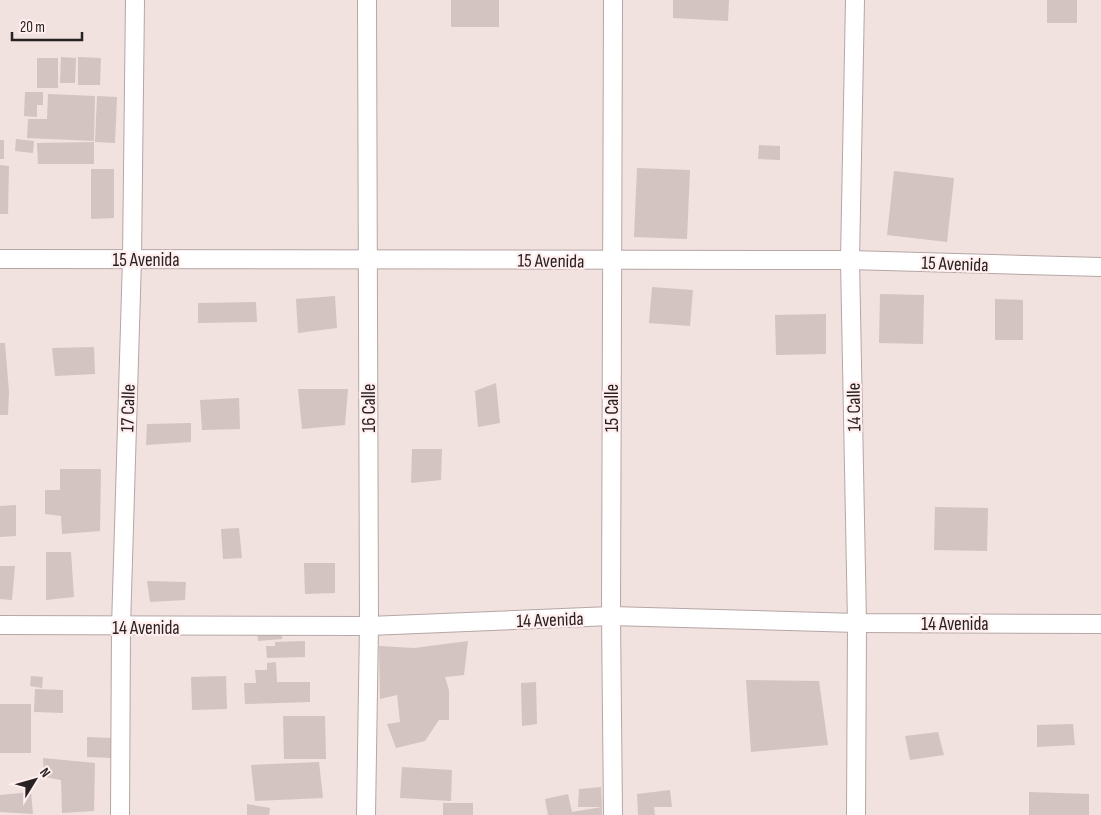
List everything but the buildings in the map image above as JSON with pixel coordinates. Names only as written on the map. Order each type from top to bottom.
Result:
[{"type":"street","name":"17 Calle","points":[[120,815],[121,627],[132,259],[135,0]]},
{"type":"street","name":"16 Calle","points":[[366,815],[368,626],[367,0]]},
{"type":"street","name":"15 Calle","points":[[613,0],[611,616],[613,815]]},
{"type":"street","name":"14 Calle","points":[[856,0],[850,260],[857,623],[856,815]]},
{"type":"street","name":"15 Avenida","points":[[0,259],[850,260],[1101,267]]},
{"type":"street","name":"14 Avenida","points":[[0,625],[121,627],[368,626],[611,616],[857,623],[1101,624]]}]
